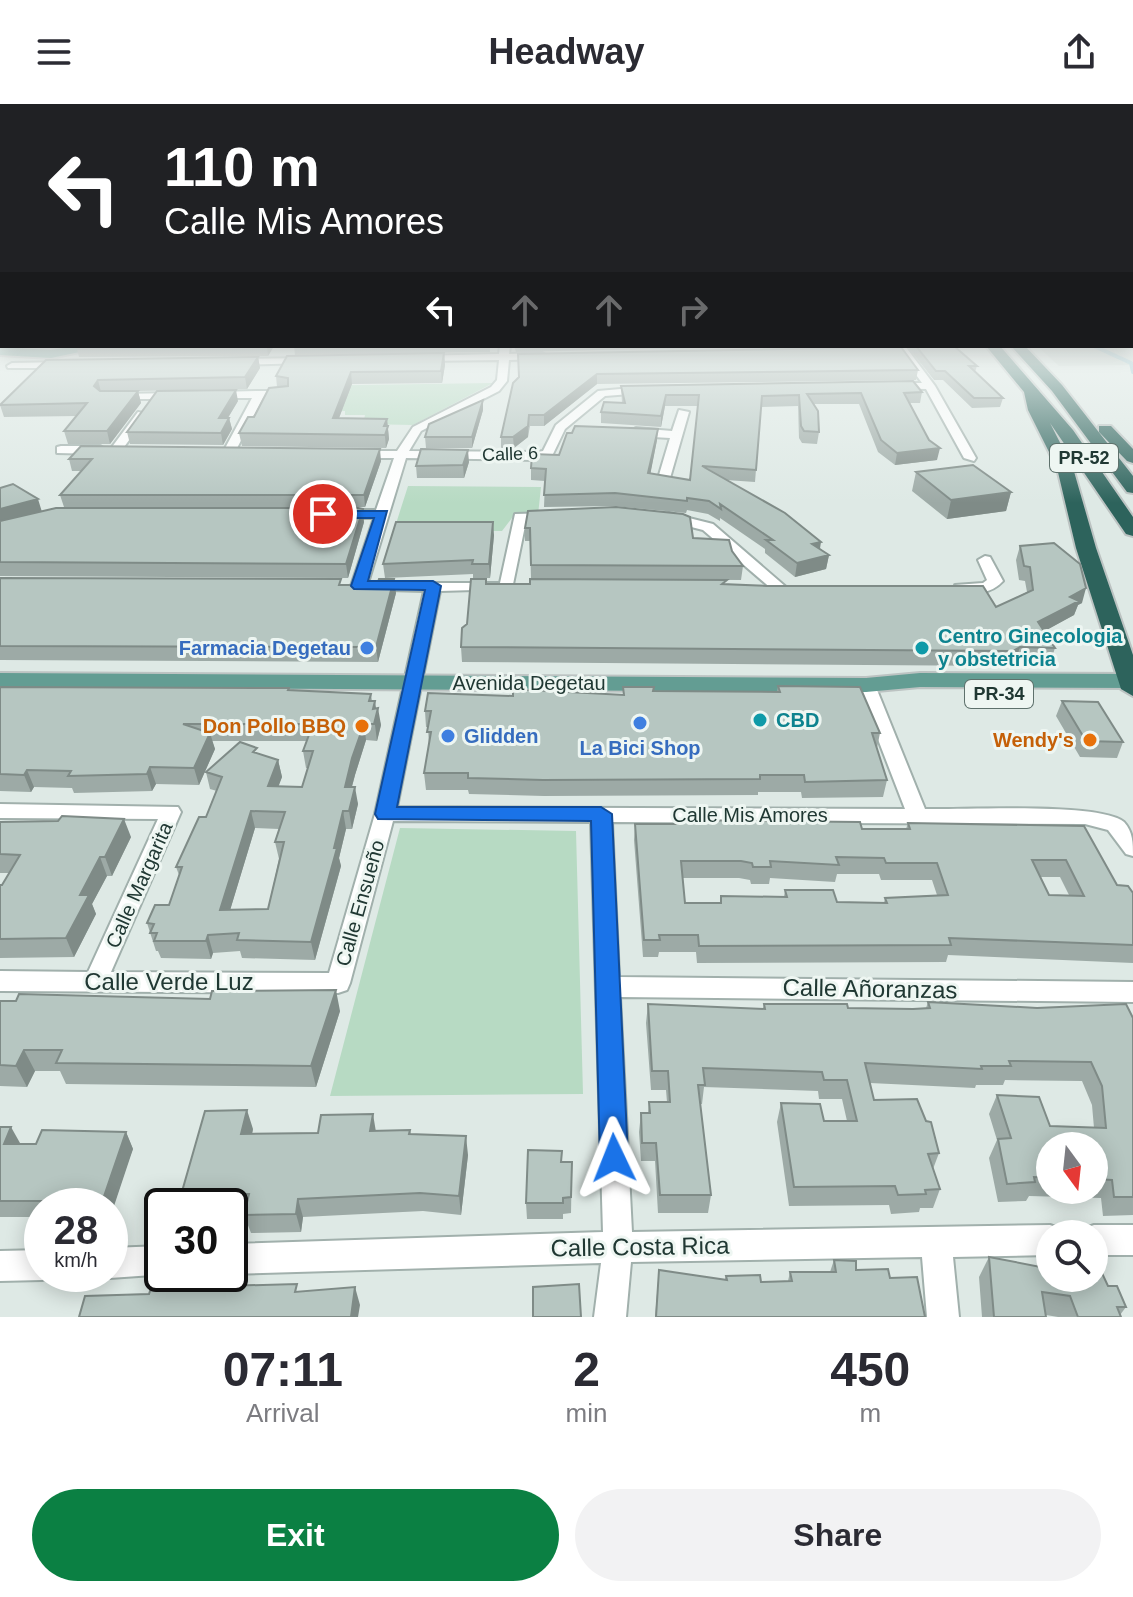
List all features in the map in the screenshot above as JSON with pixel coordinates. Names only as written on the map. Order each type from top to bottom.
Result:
[{"type":"highway","name":"PR-52","points":[[1031,390],[1067,433],[1133,530]]},
{"type":"highway","points":[[1031,390],[1036,410],[1065,468],[1132,687]]},
{"type":"highway","name":"PR-52","points":[[1058,390],[1133,488]]},
{"type":"highway","points":[[1059,390],[1087,412],[1133,458]]},
{"type":"main road","name":"Avenida Degetau","points":[[0,680],[866,685],[926,693],[1132,687]]},
{"type":"street","points":[[494,390],[417,429],[401,454],[382,514],[351,586],[515,586],[520,517],[568,516]]},
{"type":"street","name":"Calle 6","points":[[340,454],[537,456],[548,453],[560,427],[602,393],[658,390]]},
{"type":"street","points":[[932,390],[970,458]]},
{"type":"street","points":[[214,452],[235,452],[259,394]]},
{"type":"street","points":[[200,395],[284,394]]},
{"type":"street","points":[[115,451],[155,396]]},
{"type":"street","points":[[105,397],[185,396]]},
{"type":"street","points":[[662,485],[683,412]]},
{"type":"street","points":[[560,427],[575,428]]},
{"type":"street","points":[[619,431],[677,435]]},
{"type":"street","points":[[61,450],[129,451]]},
{"type":"street","points":[[320,514],[382,514]]},
{"type":"street","points":[[658,516],[684,518],[708,527],[786,587],[749,587]]},
{"type":"street","points":[[943,588],[987,588],[995,581],[985,560]]},
{"type":"street","name":"Calle Ensueño","points":[[338,983],[385,814],[433,586]]},
{"type":"street","points":[[866,685],[918,816]]},
{"type":"street","name":"Calle Margarita","points":[[0,811],[171,812],[95,982]]},
{"type":"street","name":"Calle Mis Amores","points":[[385,814],[1085,817],[1115,825],[1133,849]]},
{"type":"street","points":[[601,814],[618,1247],[610,1317]]},
{"type":"street","name":"Calle Verde Luz","points":[[0,981],[338,983]]},
{"type":"street","name":"Calle Añoranzas","points":[[607,987],[1133,992]]},
{"type":"street","points":[[936,1240],[943,1317]]},
{"type":"street","name":"Calle Costa Rica","points":[[248,1258],[618,1247],[1036,1240]]},
{"type":"street","points":[[1108,1240],[1133,1240]]},
{"type":"street","points":[[0,1266],[24,1265]]},
{"type":"green space","points":[[296,390],[480,390],[413,425],[363,424],[365,415],[345,415],[345,411],[306,411]]},
{"type":"green space","points":[[408,486],[541,487],[538,515],[515,514],[502,531],[394,530]]},
{"type":"green space","points":[[400,828],[576,831],[583,1094],[330,1096]]},
{"type":"building","points":[[16,390],[138,391],[107,431],[64,431],[87,403],[0,405]]},
{"type":"building","points":[[236,390],[219,418],[229,418],[221,433],[127,432],[157,391]]},
{"type":"building","points":[[268,390],[344,390],[333,418],[387,419],[384,426],[388,426],[385,435],[239,433],[248,417],[254,417]]},
{"type":"building","points":[[512,390],[577,390],[544,415],[529,415],[528,426],[513,437],[501,437]]},
{"type":"building","points":[[622,390],[920,390],[922,392],[904,393],[929,440],[940,448],[897,453],[881,440],[861,393],[807,394],[818,411],[819,432],[804,431],[801,426],[799,395],[762,396],[756,470],[702,466],[785,513],[821,542],[812,544],[829,555],[797,563],[766,540],[773,540],[720,504],[721,509],[709,501],[615,493],[544,495],[546,469],[531,468],[532,454],[559,455],[567,433],[572,433],[575,426],[658,429],[648,473],[690,480],[699,395],[666,395],[661,416],[601,412],[604,402],[625,403]]},
{"type":"building","points":[[965,390],[994,390],[1003,398],[974,398]]},
{"type":"building","points":[[483,400],[472,437],[425,437],[429,424]]},
{"type":"building","points":[[81,446],[380,449],[364,495],[60,495],[92,459],[69,459]]},
{"type":"building","points":[[421,449],[468,450],[463,465],[416,466]]},
{"type":"building","points":[[973,465],[1011,492],[951,500],[916,472]]},
{"type":"building","points":[[13,484],[38,499],[0,509],[0,488]]},
{"type":"building","points":[[616,507],[690,517],[693,538],[729,540],[732,551],[743,566],[531,565],[530,528],[525,528],[528,511]]},
{"type":"building","points":[[56,508],[363,509],[346,564],[0,562],[0,521]]},
{"type":"building","points":[[396,522],[493,522],[489,564],[472,564],[473,560],[383,564]]},
{"type":"building","points":[[1054,543],[1080,564],[1086,588],[1070,597],[1079,601],[1038,622],[1055,648],[1020,647],[1013,651],[461,647],[462,628],[467,624],[471,579],[486,579],[486,584],[530,584],[530,579],[727,580],[722,584],[767,586],[983,586],[996,607],[1033,590],[1030,567],[1024,566],[1020,546]]},
{"type":"building","points":[[0,578],[341,579],[339,585],[377,585],[379,579],[394,579],[376,647],[0,646]]},
{"type":"building","points":[[778,686],[860,687],[880,733],[872,733],[887,780],[805,782],[804,775],[760,775],[760,779],[543,780],[468,778],[468,773],[424,773],[431,732],[427,732],[431,711],[425,711],[428,693],[513,696],[513,690],[530,690],[624,695],[623,687],[654,687],[653,691],[780,692]]},
{"type":"building","points":[[0,687],[289,688],[371,694],[369,701],[375,701],[373,709],[378,708],[374,724],[364,724],[352,758],[345,787],[355,787],[349,811],[343,811],[334,848],[337,848],[311,942],[237,940],[239,933],[208,935],[206,941],[154,941],[157,933],[150,933],[154,924],[147,923],[155,905],[169,905],[182,867],[176,867],[199,817],[206,817],[222,777],[206,772],[240,742],[257,748],[253,752],[278,760],[268,786],[302,787],[313,751],[303,751],[313,724],[183,724],[210,733],[194,768],[150,767],[147,774],[68,776],[71,771],[27,770],[24,775],[0,774]],"holes":[[[251,811],[285,812],[275,842],[284,842],[268,909],[220,910]]]},
{"type":"building","points":[[1062,701],[1098,702],[1123,742],[1086,741]]},
{"type":"building","points":[[62,816],[124,819],[105,857],[100,857],[80,895],[89,895],[66,938],[0,939],[0,885],[20,855],[0,854],[0,822],[58,821]]},
{"type":"building","points":[[677,820],[860,822],[862,829],[910,829],[908,823],[1084,826],[1117,885],[1128,886],[1133,893],[1133,945],[949,938],[951,945],[699,946],[698,935],[659,935],[660,940],[644,940],[635,824],[678,824]],"holes":[[[836,857],[884,858],[886,863],[937,863],[948,895],[885,898],[887,903],[837,902],[833,890],[785,890],[787,897],[721,896],[721,903],[685,903],[681,861],[741,861],[752,863],[753,867],[771,867],[770,861],[839,865]],[[1032,860],[1066,860],[1084,896],[1049,895]]]},
{"type":"building","points":[[336,990],[311,1066],[56,1063],[62,1050],[24,1050],[16,1066],[0,1065],[0,1001],[16,1001],[19,994],[210,999],[212,991]]},
{"type":"building","points":[[928,1002],[1037,1008],[1126,1004],[1133,1018],[1133,1197],[1114,1197],[1112,1180],[1108,1180],[1108,1132],[1036,1132],[1035,1182],[1007,1184],[998,1139],[1011,1138],[997,1095],[1039,1097],[1050,1126],[1106,1128],[1102,1086],[1091,1062],[1009,1061],[1011,1066],[981,1066],[982,1069],[865,1063],[874,1100],[917,1099],[926,1121],[931,1122],[939,1153],[928,1154],[940,1189],[925,1190],[926,1194],[898,1195],[895,1186],[794,1187],[781,1103],[820,1104],[824,1121],[857,1121],[847,1080],[824,1080],[822,1072],[703,1068],[705,1085],[698,1085],[711,1195],[660,1195],[656,1143],[642,1143],[641,1113],[650,1113],[649,1102],[670,1102],[668,1071],[652,1071],[648,1004],[765,1009],[764,1004],[930,1008]]},
{"type":"building","points":[[247,1110],[241,1134],[318,1133],[321,1115],[373,1114],[370,1131],[410,1130],[409,1134],[466,1136],[459,1196],[420,1193],[298,1199],[296,1214],[248,1215],[248,1188],[183,1188],[205,1111]]},
{"type":"building","points":[[0,1127],[11,1127],[4,1144],[36,1144],[42,1130],[126,1132],[107,1188],[24,1188],[24,1201],[0,1201]]},
{"type":"building","points":[[528,1150],[562,1151],[561,1162],[572,1162],[571,1197],[563,1198],[563,1203],[526,1203]]},
{"type":"building","points":[[989,1257],[1036,1266],[1036,1292],[1042,1292],[1046,1317],[994,1317]]},
{"type":"building","points":[[834,1260],[856,1261],[856,1270],[888,1269],[890,1278],[917,1277],[925,1317],[656,1317],[659,1270],[727,1280],[726,1276],[760,1275],[761,1282],[792,1281],[790,1272],[836,1272]]},
{"type":"building","points":[[297,1284],[295,1292],[355,1287],[351,1317],[79,1317],[85,1296],[150,1292],[248,1292],[248,1285]]},
{"type":"building","points":[[579,1284],[581,1317],[533,1317],[533,1287]]},
{"type":"building","points":[[1108,1286],[1117,1286],[1126,1307],[1117,1307],[1121,1317],[1078,1317],[1070,1296],[1042,1292],[1108,1292]]},
{"type":"place","name":"Farmacia Degetau","points":[[367,648]]},
{"type":"place","name":"Centro Ginecologia y obstetricia","points":[[922,648]]},
{"type":"place","name":"CBD","points":[[760,720]]},
{"type":"place","name":"La Bici Shop","points":[[640,723]]},
{"type":"place","name":"Don Pollo BBQ","points":[[362,726]]},
{"type":"place","name":"Glidden","points":[[448,736]]},
{"type":"place","name":"Wendy's","points":[[1090,740]]},
{"type":"route","points":[[323,514],[382,514],[359,586],[433,586],[385,814],[601,814],[614,1158]]}]
